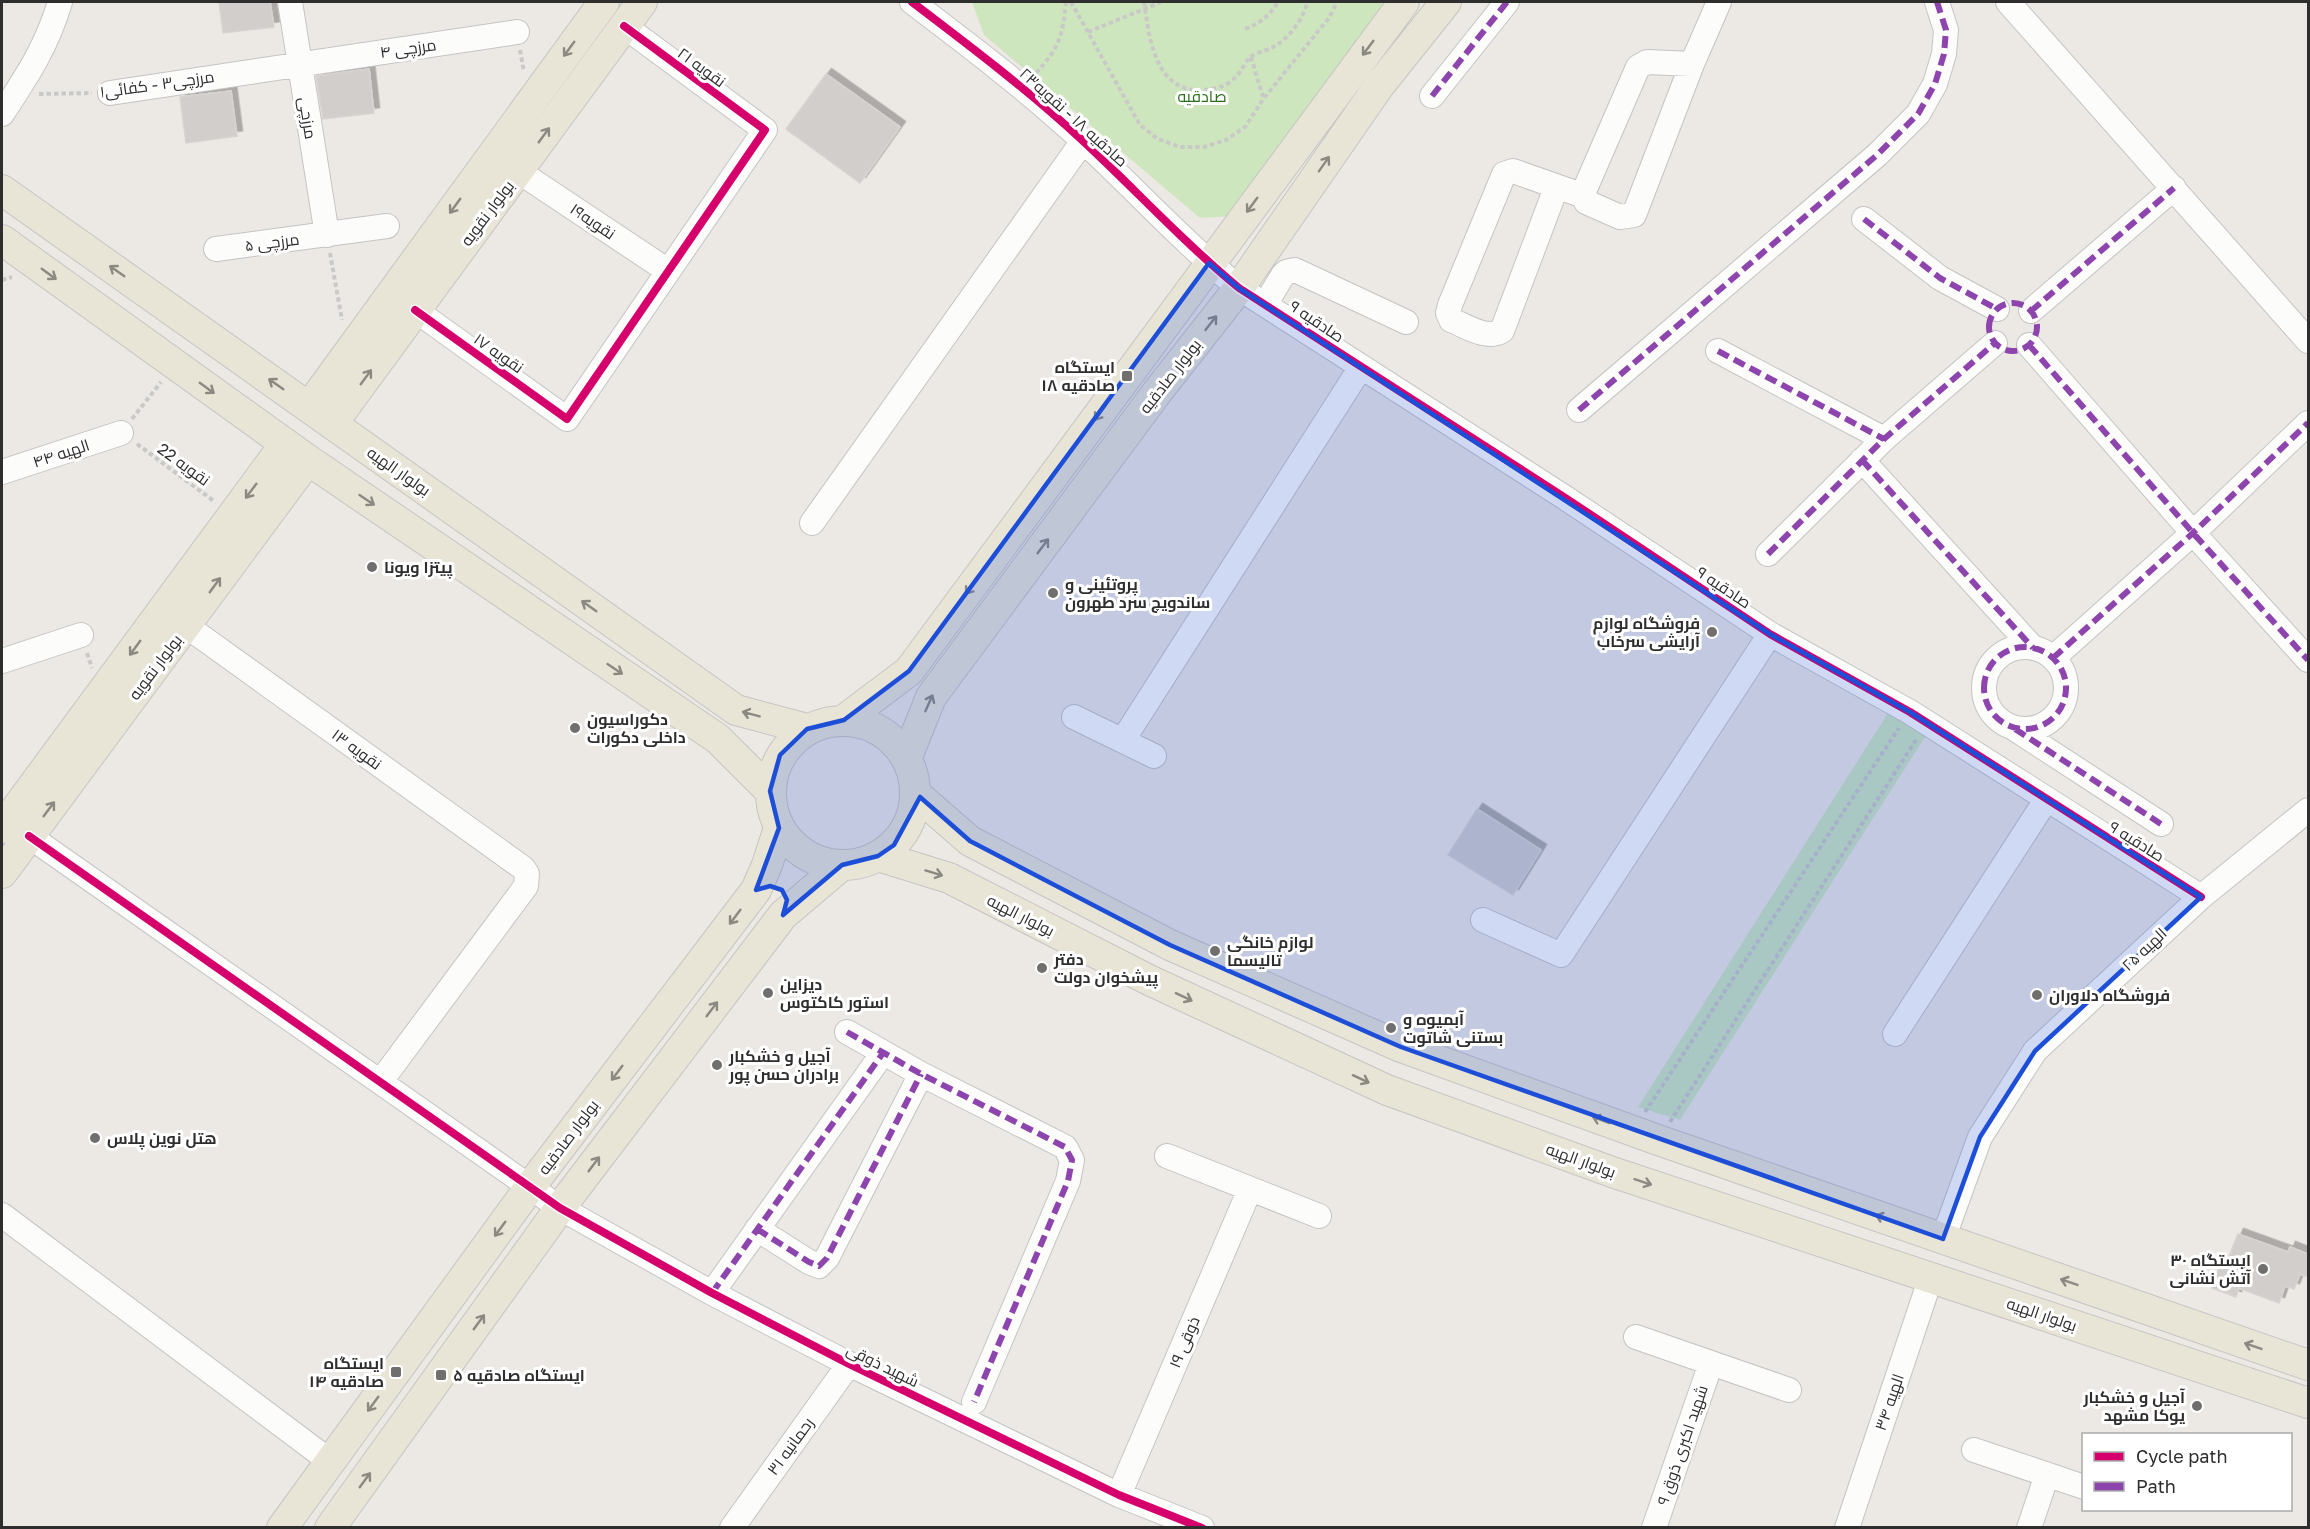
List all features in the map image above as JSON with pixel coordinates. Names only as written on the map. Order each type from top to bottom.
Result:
[{"type":"main road","name":"بولوار نقویه","points":[[320,416],[348,353],[604,2]]},
{"type":"main road","name":"بولوار نقویه","points":[[320,416],[415,310],[642,2]]},
{"type":"main road","name":"بولوار صادقیه","points":[[844,720],[909,671],[1404,2]]},
{"type":"main road","name":"بولوار صادقیه","points":[[907,757],[931,696],[1158,391],[1239,288],[1379,86],[1446,2]]},
{"type":"main road","name":"بولوار الهیه","points":[[2,190],[736,710],[807,729]]},
{"type":"main road","points":[[2,240],[296,452],[718,739],[770,792]]},
{"type":"main road","name":"بولوار نقویه","points":[[2,873],[15,832],[233,515],[296,452]]},
{"type":"main road","name":"بولوار نقویه","points":[[15,832],[185,625],[296,452]]},
{"type":"main road","points":[[844,720],[863,723],[880,730],[895,742],[907,757],[914,775],[916,794],[913,813],[905,830],[894,845],[878,856],[861,863],[842,865],[823,862],[805,855],[790,843],[779,828],[772,810],[770,792],[772,773],[780,755],[792,740],[807,729],[825,722],[844,720]]},
{"type":"main road","points":[[916,794],[970,841],[1170,945],[1401,1047],[1645,1135],[2308,1365]]},
{"type":"main road","name":"بولوار صادقیه","points":[[282,1527],[530,1186],[756,890],[779,828]]},
{"type":"main road","name":"بولوار الهیه","points":[[878,856],[948,878],[1149,980],[1387,1090],[1612,1172],[2308,1403]]},
{"type":"main road","points":[[330,1527],[560,1208],[783,915],[842,865]]},
{"type":"main road","points":[[756,890],[770,885],[782,890],[787,900],[783,915]]},
{"type":"main road","points":[[1931,1277],[1943,1239]]},
{"type":"street","points":[[8,104],[35,65],[60,2]]},
{"type":"street","name":"مرزچی","points":[[290,2],[327,235]]},
{"type":"street","name":"صادقیه ۱۸ - نقویه۲۳","points":[[912,2],[1023,88],[1083,141],[1209,263],[1239,288]]},
{"type":"street","points":[[1432,96],[1507,2]]},
{"type":"street","points":[[1692,64],[1647,62],[1638,67],[1585,189],[1586,202],[1620,217],[1634,215],[1692,64],[1719,2]]},
{"type":"street","points":[[1579,410],[1876,155],[1918,114],[1935,84],[1944,54],[1946,30],[1937,2]]},
{"type":"street","points":[[2008,2],[2308,341]]},
{"type":"street","name":"نقویه ۲۱","points":[[624,26],[765,130],[668,272]]},
{"type":"street","name":"مرزچی ۴","points":[[299,64],[517,32]]},
{"type":"street","name":"مرزچی۳ - کفائی۱","points":[[110,93],[299,64]]},
{"type":"street","points":[[812,523],[1083,141]]},
{"type":"street","name":"نقویه۱۹","points":[[518,171],[668,272]]},
{"type":"street","points":[[1556,188],[1502,332],[1488,335],[1451,320],[1448,313],[1450,305],[1504,174],[1513,171],[1584,196]]},
{"type":"street","points":[[2031,311],[2174,188]]},
{"type":"street","points":[[1864,219],[1940,278],[1997,309]]},
{"type":"street","name":"مرزچی ۵","points":[[216,249],[387,226]]},
{"type":"street","points":[[1266,303],[1283,275],[1295,270],[1406,322]]},
{"type":"street","name":"نقویه ۱۷","points":[[415,310],[567,418],[668,272]]},
{"type":"street","name":"صادقیه ۹","points":[[1239,288],[1266,303],[1361,367],[1564,497],[1770,634],[1918,718],[2201,897]]},
{"type":"street","points":[[2015,303],[2024,305],[2031,311],[2036,319],[2037,328],[2035,338],[2029,345],[2021,350],[2012,351],[1995,343],[1990,335],[1989,326],[1991,316],[1997,309],[2005,304],[2015,303]]},
{"type":"street","points":[[1768,554],[1884,439],[1995,343]]},
{"type":"street","points":[[2029,345],[2193,533],[2308,660]]},
{"type":"street","points":[[1718,351],[1884,439]]},
{"type":"street","points":[[1123,740],[1361,367]]},
{"type":"street","points":[[2161,824],[1996,719],[1985,701],[1984,679],[1994,660],[2012,649],[2043,653],[2193,533],[2308,423]]},
{"type":"street","name":"الهیه ۴۴","points":[[2,472],[121,433]]},
{"type":"street","points":[[1863,460],[2064,676],[2065,697],[2055,716],[2037,728],[2015,729]]},
{"type":"street","name":"نقویه ۱۳","points":[[185,625],[528,874],[526,886],[381,1082]]},
{"type":"street","points":[[1483,920],[1561,955],[1770,634]]},
{"type":"street","points":[[2,661],[81,635]]},
{"type":"street","points":[[1074,717],[1154,756]]},
{"type":"street","points":[[1895,1034],[2046,800]]},
{"type":"street","name":"الهیه ۲۵","points":[[1943,1239],[1980,1137],[2035,1052],[2201,897],[2308,810]]},
{"type":"street","name":"شهید ذوقی","points":[[15,832],[381,1082],[560,1208],[712,1293],[849,1364],[1119,1494],[1202,1527]]},
{"type":"street","points":[[848,1032],[921,1074],[1065,1147],[1072,1160],[1068,1181],[974,1402]]},
{"type":"street","points":[[712,1293],[883,1053]]},
{"type":"street","points":[[757,1229],[819,1266],[827,1258],[921,1074]]},
{"type":"street","points":[[1167,1156],[1319,1216]]},
{"type":"street","name":"ذوقی ۱۹","points":[[1119,1494],[1250,1189]]},
{"type":"street","points":[[2,1215],[331,1462]]},
{"type":"street","name":"الهیه ۳۴","points":[[1847,1527],[1931,1277]]},
{"type":"street","points":[[1636,1337],[1789,1390]]},
{"type":"street","name":"شهید اکبری ذوق ۹","points":[[1654,1527],[1711,1363]]},
{"type":"street","name":"رحمانیه ۳۱","points":[[732,1527],[849,1364]]},
{"type":"street","points":[[1974,1450],[2082,1486]]},
{"type":"street","points":[[2029,1527],[2047,1475]]},
{"type":"path","points":[[1023,88],[1055,52],[1063,29],[1066,2]]},
{"type":"path","points":[[1071,2],[1140,125],[1158,139],[1180,147],[1204,147],[1226,140],[1245,127],[1264,98],[1329,18],[1337,2]]},
{"type":"path","points":[[1143,2],[1155,58],[1164,73],[1178,84],[1194,90],[1212,90],[1229,83],[1242,72],[1251,57],[1275,46],[1294,29],[1307,2]]},
{"type":"path","points":[[1088,32],[1161,2]]},
{"type":"path","points":[[1245,29],[1260,24],[1278,2]]},
{"type":"path","points":[[517,32],[530,104]]},
{"type":"path","points":[[1251,57],[1264,98]]},
{"type":"path","points":[[327,235],[348,353]]},
{"type":"path","points":[[121,433],[175,364]]},
{"type":"path","points":[[1645,1135],[1918,718]]},
{"type":"path","points":[[1645,1135],[1918,718]]},
{"type":"highlighted area","points":[[1209,263],[1239,288],[1770,634],[1910,712],[2201,897],[2035,1051],[1980,1137],[1943,1239],[1401,1047],[1170,945],[970,841],[920,797],[894,845],[878,856],[842,865],[783,915],[787,900],[782,890],[770,886],[756,890],[779,828],[770,791],[780,755],[807,729],[844,720],[909,671]]},
{"type":"green space","name":"صادقیه","points":[[972,2],[1389,2],[1232,216],[1200,218],[984,35]]},
{"type":"green space","points":[[1890,710],[1927,734],[1680,1120],[1638,1107]]},
{"type":"building","points":[[219,2],[270,2],[274,27],[223,33]]},
{"type":"building","points":[[369,69],[374,113],[323,119],[316,76]]},
{"type":"building","points":[[826,74],[900,127],[860,183],[786,129]]},
{"type":"building","points":[[231,91],[237,136],[186,143],[180,97]]},
{"type":"building","points":[[1477,809],[1541,850],[1513,895],[1448,855]]},
{"type":"building","name":"ایستگاه ۳۰ آتش نشانی","points":[[2238,1234],[2288,1252],[2290,1247],[2308,1254],[2308,1277],[2300,1274],[2294,1289],[2285,1286],[2279,1303],[2239,1288],[2236,1297],[2212,1288],[2221,1262],[2226,1264]]},
{"type":"waterway","points":[[2,846],[9,836]]},
{"type":"marked path","points":[[1432,96],[1507,2]]},
{"type":"marked path","points":[[1579,410],[1877,155],[1918,114],[1935,84],[1944,54],[1946,30],[1937,2]]},
{"type":"marked path","points":[[2031,311],[2174,188]]},
{"type":"marked path","points":[[1864,219],[1940,278],[1997,309]]},
{"type":"marked path","points":[[2013,303],[2030,310],[2037,327],[2030,344],[2013,351],[1996,344],[1989,327],[1996,310],[2013,303]]},
{"type":"marked path","points":[[1768,554],[1884,439],[1995,343]]},
{"type":"marked path","points":[[2029,345],[2193,533],[2308,660]]},
{"type":"marked path","points":[[1718,351],[1884,439]]},
{"type":"marked path","points":[[2053,658],[2193,533],[2308,423]]},
{"type":"marked path","points":[[1862,460],[2033,648]]},
{"type":"marked path","points":[[2025,647],[2041,650],[2054,659],[2063,672],[2066,688],[2063,704],[2054,717],[2041,726],[2025,729],[2009,726],[1996,717],[1987,704],[1984,688],[1987,672],[1996,659],[2009,650],[2025,647]]},
{"type":"marked path","points":[[2015,729],[2161,824]]},
{"type":"marked path","points":[[847,1032],[921,1074],[1065,1147],[1072,1160],[1068,1181],[974,1402]]},
{"type":"marked path","points":[[712,1293],[883,1053]]},
{"type":"marked path","points":[[757,1229],[819,1266],[827,1258],[921,1074]]},
{"type":"cycle path","points":[[912,2],[1062,122],[1239,288],[1564,497],[1770,634],[1910,712],[2201,897]]},
{"type":"cycle path","points":[[415,310],[567,419],[765,130],[624,26]]},
{"type":"cycle path","points":[[29,836],[560,1208],[712,1293],[849,1364],[1119,1495],[1202,1528]]},
{"type":"place","name":"ایستگاه صادقیه ۱۸","points":[[1127,376]]},
{"type":"place","name":"پیتزا ویونا","points":[[372,567]]},
{"type":"place","name":"پروتئینی و ساندویچ سرد طهرون","points":[[1053,593]]},
{"type":"place","name":"فروشگاه لوازم آرایشی سرخاب","points":[[1712,632]]},
{"type":"place","name":"دکوراسیون داخلی دکورات","points":[[575,728]]},
{"type":"place","name":"لوازم خانگی تالیسما","points":[[1215,951]]},
{"type":"place","name":"دفتر پیشخوان دولت","points":[[1042,968]]},
{"type":"place","name":"دیزاین استور کاکتوس","points":[[768,993]]},
{"type":"place","name":"فروشگاه دلاوران","points":[[2037,995]]},
{"type":"place","name":"آبمیوه و بستنی شاتوت","points":[[1391,1028]]},
{"type":"place","name":"آجیل و خشکبار برادران حسن پور","points":[[717,1065]]},
{"type":"place","name":"هتل نوین پلاس","points":[[95,1138]]},
{"type":"place","name":"ایستگاه ۳۰ آتش نشانی","points":[[2263,1269]]},
{"type":"place","name":"ایستگاه صادقیه ۱۴","points":[[396,1372]]},
{"type":"place","name":"ایستگاه صادقیه ۵","points":[[441,1375]]},
{"type":"place","name":"آجیل و خشکبار یوکا مشهد","points":[[2197,1406]]}]
